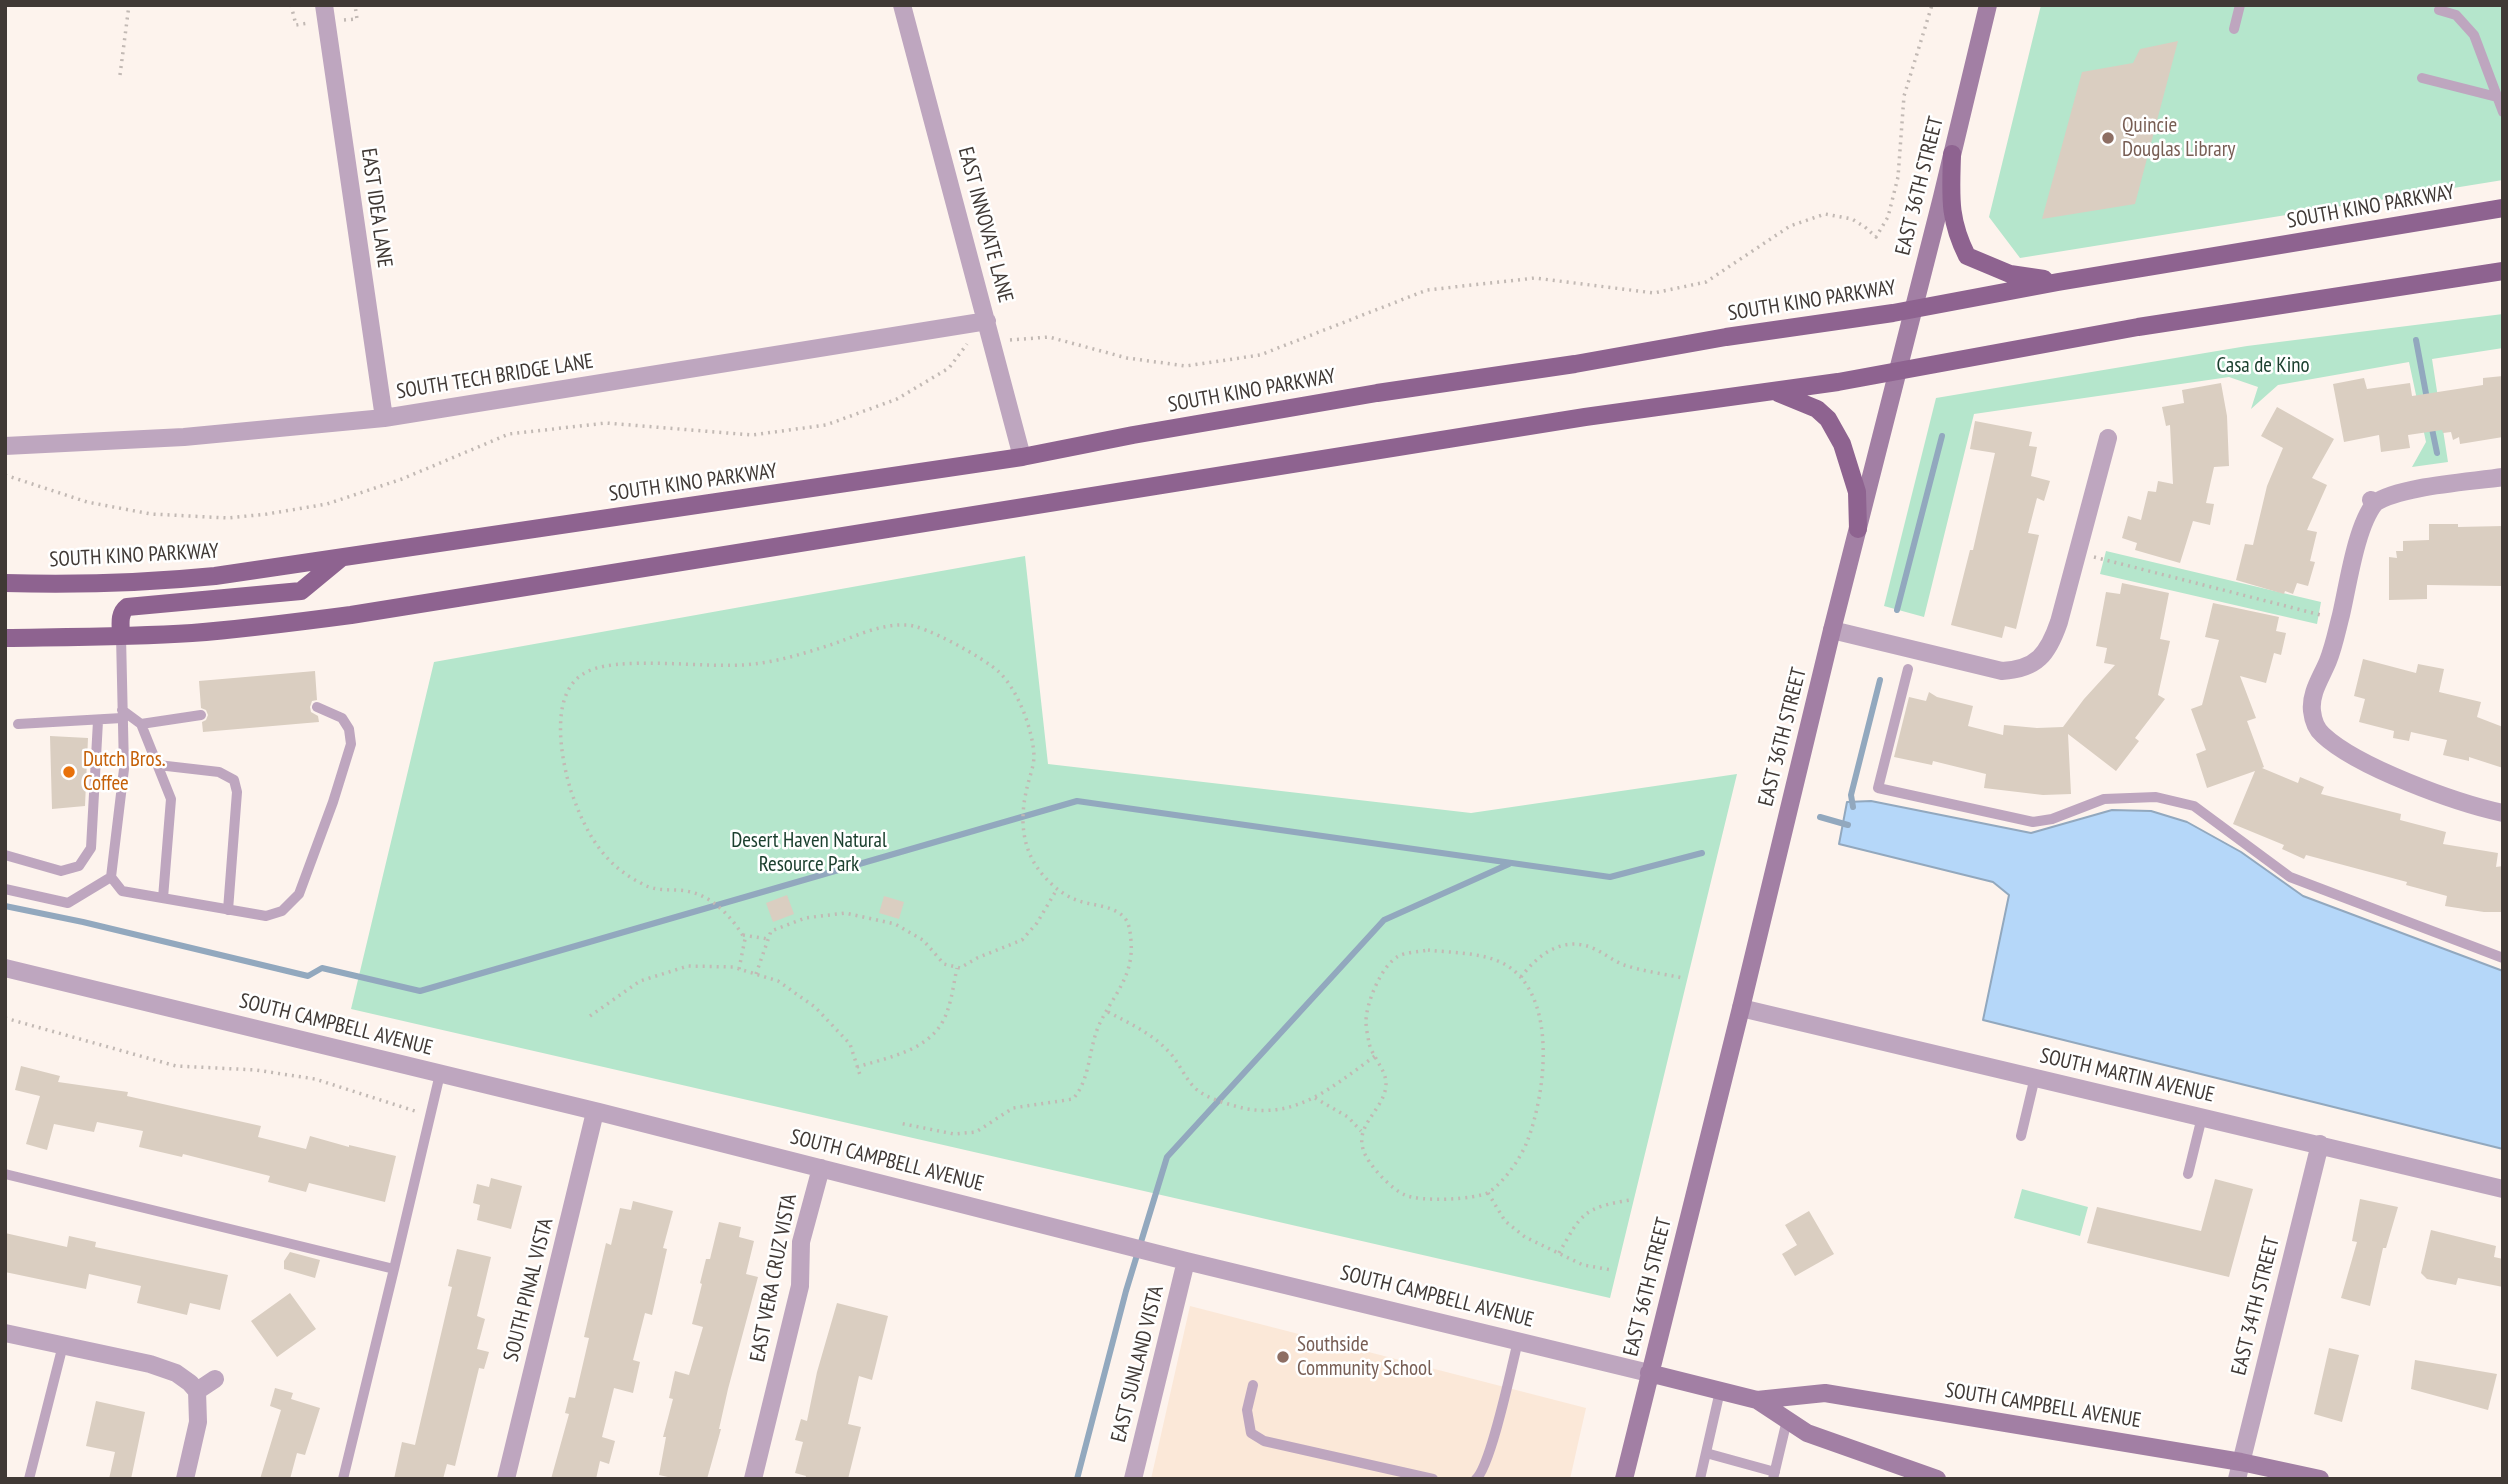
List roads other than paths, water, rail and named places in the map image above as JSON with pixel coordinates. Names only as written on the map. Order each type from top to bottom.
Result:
[{"type":"main road","name":"EAST 36TH STREET","points":[[1624,1479],[1987,5]]},
{"type":"main road","points":[[1952,154],[1951,200],[1955,232],[1967,256],[2010,274],[2058,282]]},
{"type":"main road","name":"SOUTH KINO PARKWAY","points":[[5,583],[84,585],[215,576],[1022,457],[1377,393],[1913,309],[2058,282],[2503,208]]},
{"type":"main road","points":[[5,638],[121,636],[265,627],[351,615],[1571,420],[1898,372],[2138,327],[2503,271]]},
{"type":"main road","points":[[1771,391],[1817,409],[1828,419],[1842,444],[1857,492],[1858,529]]},
{"type":"main road","points":[[121,636],[122,611],[127,607],[301,591],[341,558]]},
{"type":"main road","name":"SOUTH CAMPBELL AVENUE","points":[[1649,1373],[1757,1399],[1825,1393],[2239,1470],[2320,1479]]},
{"type":"main road","name":"SOUTH CAMPBELL AVENUE","points":[[1757,1399],[1807,1433],[1937,1479]]},
{"type":"street","name":"EAST IDEA LANE","points":[[324,5],[384,418]]},
{"type":"street","name":"EAST INNOVATE LANE","points":[[902,5],[1022,457]]},
{"type":"street","name":"SOUTH TECH BRIDGE LANE","points":[[5,446],[184,437],[384,418],[987,321]]},
{"type":"street","points":[[1832,630],[2001,671],[2019,670],[2034,664],[2044,665],[2054,638],[2108,439]]},
{"type":"street","points":[[2503,477],[2404,492],[2373,502],[2363,525],[2328,661],[2306,710],[2321,734],[2372,766],[2425,788],[2503,813]]},
{"type":"street","name":"SOUTH CAMPBELL AVENUE","points":[[5,968],[1649,1373]]},
{"type":"street","name":"SOUTH MARTIN AVENUE","points":[[1741,1008],[2503,1189]]},
{"type":"street","name":"SOUTH PINAL VISTA","points":[[506,1479],[595,1112]]},
{"type":"street","name":"EAST 34TH STREET","points":[[2239,1470],[2320,1144]]},
{"type":"street","name":"EAST VERA CRUZ VISTA","points":[[752,1479],[800,1286],[801,1242],[821,1168]]},
{"type":"street","name":"EAST SUNLAND VISTA","points":[[1133,1479],[1186,1261]]},
{"type":"street","points":[[5,1333],[150,1364],[176,1373],[190,1383],[197,1391],[198,1422],[185,1479]]},
{"type":"street","points":[[197,1391],[215,1379]]},
{"type":"lane","points":[[2234,29],[2240,5]]},
{"type":"lane","points":[[2439,10],[2456,15],[2474,34],[2503,112]]},
{"type":"lane","points":[[2422,78],[2497,97]]},
{"type":"lane","points":[[121,636],[124,769],[111,877],[122,891],[266,916],[282,911],[299,894],[351,744],[349,729],[342,718],[317,707]]},
{"type":"lane","points":[[1908,669],[1878,788],[2034,822],[2052,819],[2104,799],[2156,797],[2194,806],[2290,877],[2503,958]]},
{"type":"lane","points":[[18,724],[98,721],[122,714],[141,724],[201,715]]},
{"type":"lane","points":[[5,855],[61,871],[79,866],[91,848],[98,721]]},
{"type":"lane","points":[[141,724],[172,799],[163,898]]},
{"type":"lane","points":[[158,765],[219,772],[234,780],[237,792],[228,910]]},
{"type":"lane","points":[[5,890],[68,903],[111,877]]},
{"type":"lane","points":[[343,1479],[440,1074]]},
{"type":"lane","points":[[2021,1136],[2035,1077]]},
{"type":"lane","points":[[2189,1174],[2202,1117]]},
{"type":"lane","points":[[5,1174],[394,1269]]},
{"type":"lane","points":[[1476,1479],[1480,1476],[1490,1448],[1518,1341]]},
{"type":"lane","points":[[29,1479],[63,1345]]},
{"type":"lane","points":[[1252,1385],[1247,1410],[1251,1433],[1265,1441],[1433,1479]]},
{"type":"lane","points":[[1700,1479],[1720,1391]]},
{"type":"lane","points":[[1706,1453],[1774,1475],[1787,1420]]},
{"type":"water","points":[[1871,801],[2031,833],[2112,810],[2151,811],[2187,822],[2241,852],[2303,896],[2503,971],[2503,1149],[1983,1020],[2009,895],[1993,882],[1839,844],[1847,802]]},
{"type":"waterway","points":[[2416,340],[2427,399]]},
{"type":"waterway","points":[[2431,424],[2437,453]]},
{"type":"waterway","points":[[1897,610],[1942,436]]},
{"type":"waterway","points":[[1853,807],[1851,795],[1880,680]]},
{"type":"waterway","points":[[5,906],[308,976],[322,968],[420,991],[1077,801],[1610,877],[1702,853]]},
{"type":"waterway","points":[[1820,817],[1848,825]]},
{"type":"waterway","points":[[1077,1479],[1126,1291],[1167,1157],[1384,920],[1509,864]]},
{"type":"place","name":"Quincie Douglas Library","points":[[2108,138]]},
{"type":"place","name":"Dutch Bros. Coffee","points":[[69,772]]},
{"type":"place","name":"Southside Community School","points":[[1283,1357]]},
{"type":"park label","name":"Casa de Kino","points":[[2263,366]]},
{"type":"park label","name":"Desert Haven Natural Resource Park","points":[[809,853]]}]
